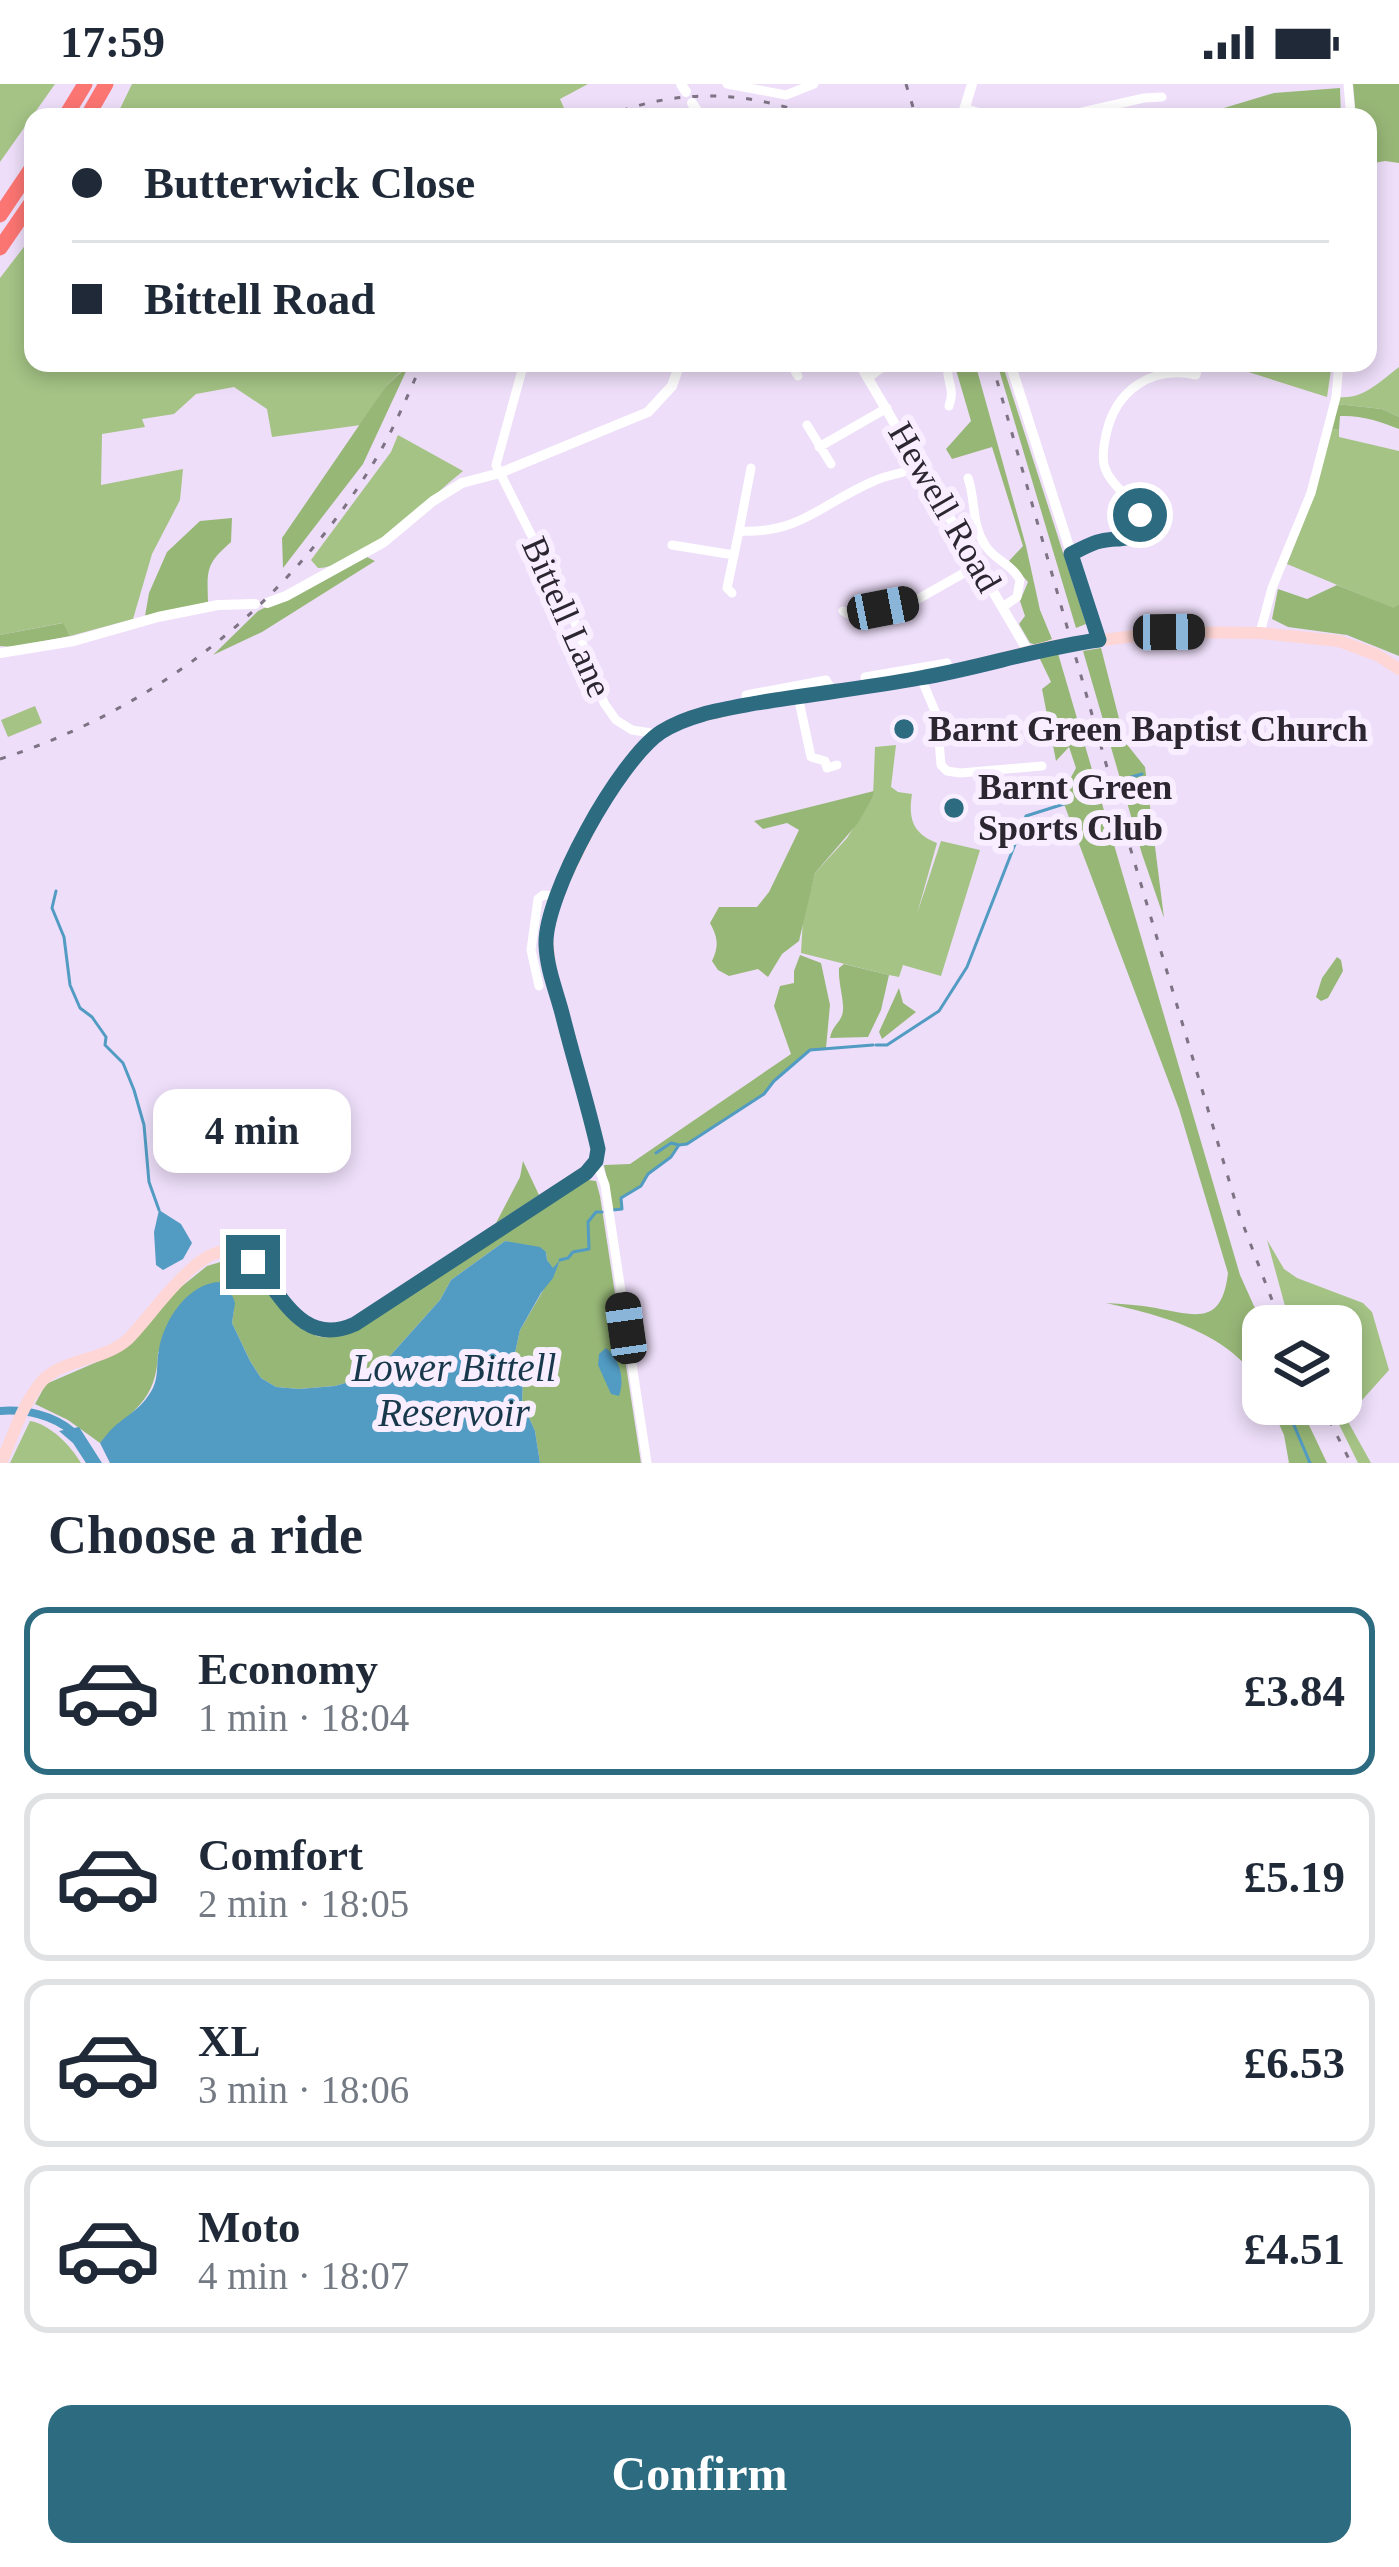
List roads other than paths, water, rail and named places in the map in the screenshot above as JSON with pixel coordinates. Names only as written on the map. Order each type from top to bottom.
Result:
[{"type":"highway","points":[[0,215],[24,179]]},
{"type":"highway","points":[[0,248],[24,213]]},
{"type":"main road","points":[[1,1463],[29,1400],[43,1381],[124,1342],[173,1287],[216,1254],[231,1251],[248,1258],[306,1324],[341,1330],[586,1173],[596,1161],[597,1144],[546,948],[547,932],[556,896],[602,806],[638,751],[658,734],[686,720],[748,705],[886,678],[921,678],[950,666],[1052,646],[1169,632],[1260,633],[1339,641],[1378,655],[1399,669]]},
{"type":"street","points":[[727,84],[785,94],[814,84]]},
{"type":"street","points":[[1100,108],[1162,98]]},
{"type":"street","points":[[500,473],[496,466],[522,372]]},
{"type":"street","points":[[0,653],[74,641],[202,608],[261,604],[286,596],[384,542],[462,483],[500,473],[648,412],[672,386],[677,372]]},
{"type":"street","points":[[796,372],[798,376]]},
{"type":"street","name":"Hewell Road","points":[[864,372],[1029,652]]},
{"type":"street","points":[[868,378],[876,372]]},
{"type":"street","points":[[946,372],[953,393],[949,406]]},
{"type":"street","points":[[1013,372],[1099,640]]},
{"type":"street","points":[[1071,554],[1134,535],[1138,509],[1117,490],[1102,460],[1108,426],[1120,400],[1136,384],[1165,372]]},
{"type":"street","points":[[1260,633],[1272,588],[1311,493],[1338,372]]},
{"type":"street","points":[[820,447],[887,408]]},
{"type":"street","points":[[807,425],[831,464]]},
{"type":"street","points":[[740,531],[780,530],[800,523],[872,482],[920,466]]},
{"type":"street","points":[[732,593],[727,588],[751,468]]},
{"type":"street","name":"Bittell Lane","points":[[500,473],[574,620],[600,697],[616,720],[632,730],[658,734]]},
{"type":"street","points":[[973,482],[977,532],[988,551],[1020,580],[1017,597],[1003,607]]},
{"type":"street","points":[[672,544],[734,555]]},
{"type":"street","points":[[843,610],[848,614],[911,603],[978,565]]},
{"type":"street","points":[[865,677],[886,678],[950,666]]},
{"type":"street","points":[[921,678],[938,716],[941,765],[946,771],[1042,766]]},
{"type":"street","points":[[748,705],[746,695],[826,680],[832,690]]},
{"type":"street","points":[[798,696],[811,758],[825,761],[827,768],[837,765]]},
{"type":"street","points":[[632,730],[638,751]]},
{"type":"street","points":[[539,986],[532,950],[538,899],[556,896]]},
{"type":"street","points":[[596,1161],[605,1185],[647,1463]]},
{"type":"water","points":[[159,1210],[181,1224],[192,1243],[183,1259],[163,1270],[156,1265],[154,1232]]},
{"type":"water","name":"Lower Bittell Reservoir","points":[[505,1241],[540,1247],[553,1268],[560,1260],[520,1330],[515,1353],[523,1379],[522,1402],[535,1431],[540,1463],[110,1463],[100,1443],[153,1388],[166,1326],[179,1305],[198,1289],[220,1282],[233,1297],[232,1323],[261,1378],[276,1387],[335,1386],[373,1375],[440,1300],[451,1280]]},
{"type":"water","points":[[606,1348],[620,1370],[619,1396],[611,1394],[598,1365],[599,1354]]},
{"type":"water","points":[[79,1427],[102,1463],[86,1463],[59,1431]]},
{"type":"waterway","points":[[1131,777],[1142,774]]},
{"type":"waterway","points":[[876,1045],[887,1045],[939,1011],[967,967],[1026,816],[1067,803]]},
{"type":"waterway","points":[[56,891],[52,908],[64,937],[70,985],[80,1008],[106,1037],[105,1045],[123,1063],[134,1090],[144,1125],[149,1182],[159,1210]]},
{"type":"waterway","points":[[613,1210],[622,1209],[621,1198],[641,1186],[679,1145],[764,1094],[810,1050],[873,1045]]},
{"type":"waterway","points":[[656,1153],[671,1143],[679,1145]]},
{"type":"waterway","points":[[560,1260],[589,1249],[588,1222],[602,1212]]},
{"type":"waterway","points":[[0,1411],[39,1414],[73,1432]]},
{"type":"waterway","points":[[1294,1425],[1310,1463]]},
{"type":"railway","points":[[906,84],[913,108]]},
{"type":"railway","points":[[631,108],[709,96],[788,108]]},
{"type":"railway","points":[[0,759],[113,711],[214,645],[260,605],[340,513],[381,450],[418,372]]},
{"type":"railway","points":[[995,372],[1239,1214],[1274,1305]]},
{"type":"railway","points":[[1332,1425],[1351,1463]]},
{"type":"place","name":"Barnt Green Baptist Church","points":[[904,729]]},
{"type":"place","name":"Barnt Green Sports Club","points":[[954,808]]}]
